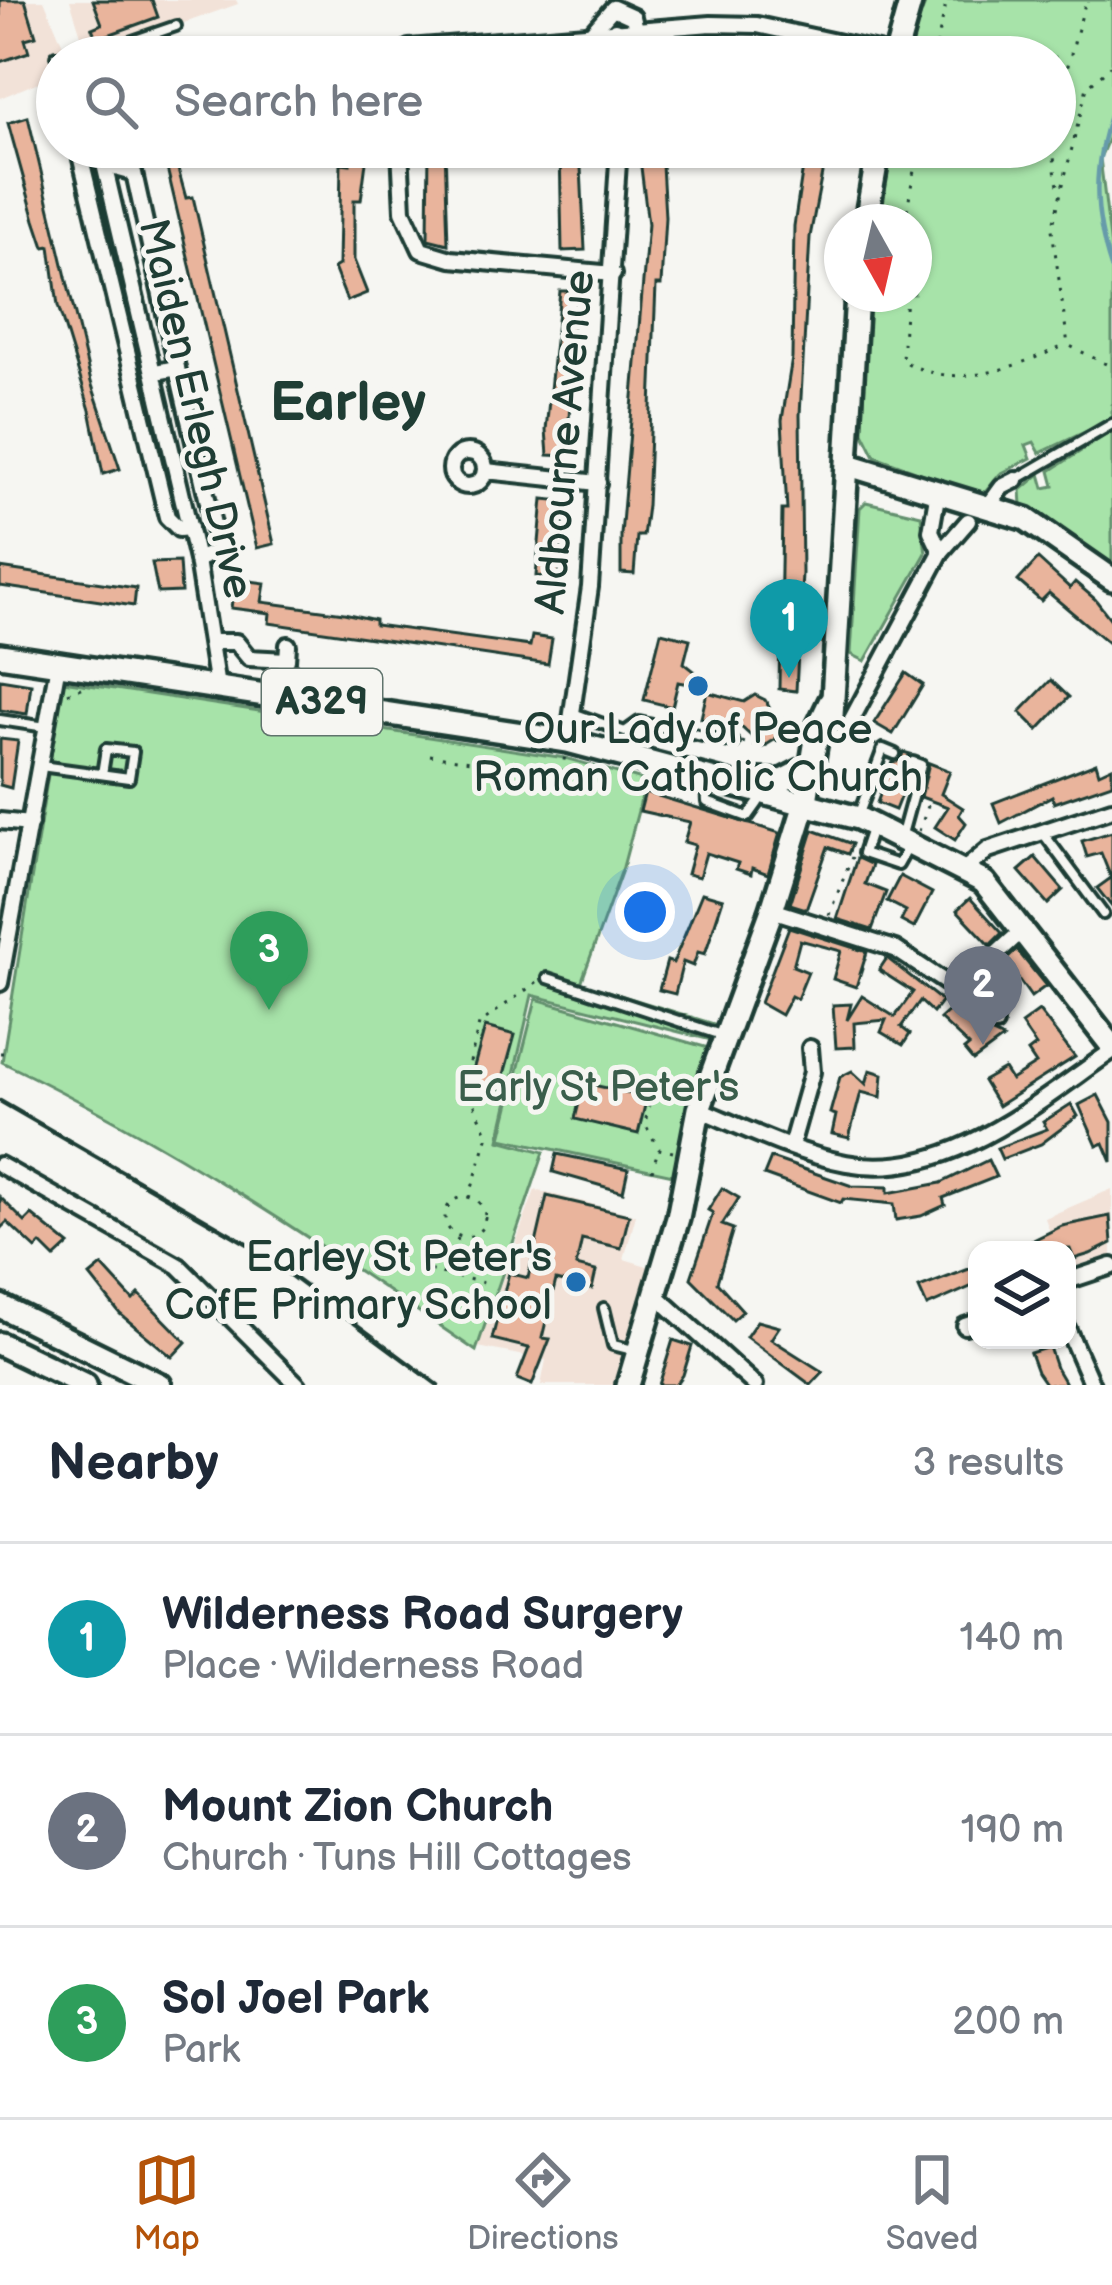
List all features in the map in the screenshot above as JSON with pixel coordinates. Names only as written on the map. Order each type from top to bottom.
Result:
[{"type":"main road","points":[[900,36],[910,0]]},
{"type":"main road","points":[[869,204],[875,168]]},
{"type":"main road","points":[[628,1385],[657,1296],[702,1098],[830,740],[856,312]]},
{"type":"main road","points":[[849,465],[1018,515],[1112,579]]},
{"type":"main road","name":"A329","points":[[0,655],[567,747],[706,779],[885,834],[965,869],[1000,898],[1058,984],[1112,1048]]},
{"type":"main road","points":[[804,808],[808,767],[830,702]]},
{"type":"main road","points":[[706,779],[720,773],[780,782],[808,767]]},
{"type":"main road","name":"A329","points":[[706,779],[758,803],[804,808]]},
{"type":"main road","points":[[0,1306],[160,1385]]},
{"type":"main road","points":[[0,1344],[85,1385]]},
{"type":"street","points":[[592,32],[613,8],[633,17],[636,29]]},
{"type":"street","points":[[546,36],[757,25],[806,36]]},
{"type":"street","points":[[615,30],[615,36]]},
{"type":"street","points":[[83,168],[167,517],[179,529],[190,528]]},
{"type":"street","name":"Maiden Erlegh Drive","points":[[106,168],[197,560],[217,687]]},
{"type":"street","points":[[116,168],[134,173],[219,550],[197,560]]},
{"type":"street","points":[[401,168],[403,211],[421,250],[451,260],[614,274]]},
{"type":"street","name":"Aldbourne Avenue","points":[[567,747],[598,483],[618,168]]},
{"type":"street","points":[[156,372],[177,368]]},
{"type":"street","points":[[485,471],[598,483]]},
{"type":"street","points":[[989,506],[1016,479]]},
{"type":"street","points":[[1016,479],[1018,515]]},
{"type":"street","points":[[938,491],[931,531],[941,553]]},
{"type":"street","points":[[850,726],[941,553],[968,520]]},
{"type":"street","points":[[213,641],[236,642],[249,658],[274,663],[287,659],[288,645]]},
{"type":"street","points":[[0,983],[58,664]]},
{"type":"street","points":[[965,869],[988,850],[1112,809]]},
{"type":"street","points":[[0,821],[30,824]]},
{"type":"street","points":[[772,910],[895,949],[957,990],[994,1024]]},
{"type":"street","points":[[957,990],[1024,928]]},
{"type":"street","points":[[791,1146],[812,1072],[810,1048]]},
{"type":"street","points":[[702,1098],[791,1146],[849,1164],[884,1165],[970,1144],[1010,1123],[1112,1048]]},
{"type":"street","points":[[0,1165],[179,1266],[298,1385]]},
{"type":"street","points":[[1076,1278],[1112,1266]]},
{"type":"street","points":[[657,1296],[755,1385]]},
{"type":"street","points":[[1075,1349],[1089,1384]]},
{"type":"lane","points":[[147,36],[176,26]]},
{"type":"lane","points":[[1016,479],[1112,424]]},
{"type":"lane","points":[[572,713],[625,732],[639,722],[734,743]]},
{"type":"lane","points":[[0,720],[47,727]]},
{"type":"lane","points":[[885,834],[883,748],[895,754]]},
{"type":"lane","points":[[41,766],[129,778],[133,752],[106,749],[102,774]]},
{"type":"lane","points":[[885,834],[920,765],[914,762]]},
{"type":"lane","points":[[1043,833],[1103,914]]},
{"type":"lane","points":[[548,978],[726,1037]]},
{"type":"lane","points":[[604,1308],[613,1345],[639,1351]]},
{"type":"path","points":[[939,36],[947,0]]},
{"type":"path","points":[[1076,36],[1086,0]]},
{"type":"path","points":[[1076,126],[1087,87],[1112,65]]},
{"type":"path","points":[[908,204],[914,168]]},
{"type":"path","points":[[1053,168],[1059,187]]},
{"type":"path","points":[[1064,168],[1052,229],[1069,345]]},
{"type":"path","points":[[905,312],[902,360],[931,378],[998,373],[1069,345],[1112,367]]},
{"type":"path","points":[[52,697],[93,681]]},
{"type":"path","points":[[734,743],[763,748],[809,724]]},
{"type":"path","points":[[850,726],[883,748]]},
{"type":"path","points":[[430,754],[544,772],[562,771],[567,747]]},
{"type":"path","points":[[824,928],[885,834],[928,806],[922,797]]},
{"type":"path","points":[[469,1198],[488,1135],[465,1083],[479,1024],[531,984],[548,978]]},
{"type":"path","points":[[652,1171],[658,1149],[645,1124],[652,1089],[676,1082],[702,1098]]},
{"type":"path","points":[[658,1149],[687,1156]]},
{"type":"path","points":[[469,1198],[483,1210],[484,1222],[477,1233],[459,1236],[448,1228],[445,1216],[451,1204],[469,1198]]},
{"type":"path","points":[[447,1274],[459,1236]]},
{"type":"path","points":[[418,1268],[492,1285]]},
{"type":"shaded area","points":[[0,0],[44,0],[59,36],[36,36],[36,83],[0,98]]},
{"type":"shaded area","points":[[70,0],[236,0],[238,4],[147,36],[81,36]]},
{"type":"shaded area","points":[[1112,1189],[1112,1255],[1076,1266],[1076,1241],[1053,1241],[1045,1218]]},
{"type":"shaded area","name":"Earley St Peter's CofE Primary School","points":[[535,1190],[636,1215],[624,1259],[654,1268],[617,1385],[541,1385],[546,1360],[478,1347]]},
{"type":"green space","points":[[927,0],[1112,0],[1112,130],[1100,158],[1112,256],[1112,419],[1040,453],[1034,442],[1026,445],[1031,458],[1000,474],[982,496],[875,456],[863,432],[867,312],[932,312],[932,204],[881,204],[887,168],[1076,168],[1076,36],[912,36]]},
{"type":"green space","points":[[1112,431],[1112,567],[1022,505],[1021,490],[1040,474],[1044,488],[1054,486],[1050,471]]},
{"type":"green space","points":[[866,502],[921,515],[926,553],[865,661],[851,654],[860,508]]},
{"type":"green space","points":[[63,681],[565,758],[646,781],[623,867],[581,983],[717,1025],[711,1040],[532,995],[499,1140],[544,1152],[476,1351],[185,1161],[2,1062]]},
{"type":"green space","name":"Early St Peter's","points":[[536,999],[712,1049],[673,1175],[501,1138]]},
{"type":"building","points":[[0,0],[25,0],[36,36],[25,39],[29,52],[0,62]]},
{"type":"building","points":[[93,0],[152,0],[158,17],[96,36],[92,28],[102,24]]},
{"type":"building","points":[[28,117],[36,168],[40,168],[91,382],[120,469],[103,474],[90,410],[58,306],[50,246],[44,247],[8,123]]},
{"type":"building","points":[[167,168],[178,168],[186,198],[193,197],[274,544],[257,548]]},
{"type":"building","points":[[341,168],[365,168],[361,200],[354,200],[354,260],[367,293],[347,301],[334,268],[339,265]]},
{"type":"building","points":[[429,168],[446,168],[448,244],[428,239]]},
{"type":"building","points":[[560,168],[581,168],[585,250],[562,251]]},
{"type":"building","points":[[641,168],[662,168],[665,217],[661,285],[656,285],[647,506],[643,536],[637,536],[634,574],[621,573],[621,535],[648,224]]},
{"type":"building","points":[[803,168],[823,168],[810,237],[800,415],[802,573],[796,691],[779,689],[782,510],[787,510],[782,420],[792,358],[794,226]]},
{"type":"building","points":[[560,291],[576,291],[567,456],[548,455],[546,430]]},
{"type":"building","points":[[543,499],[565,501],[558,578],[536,576]]},
{"type":"building","points":[[1038,559],[1070,588],[1075,582],[1095,599],[1112,621],[1112,646],[1049,593],[1041,601],[1018,581]]},
{"type":"building","points":[[179,562],[181,592],[158,593],[152,563]]},
{"type":"building","points":[[0,568],[136,588],[134,606],[0,586]]},
{"type":"building","points":[[235,579],[265,583],[262,602],[344,613],[375,620],[375,625],[530,646],[532,636],[552,639],[548,664],[269,623],[270,613],[231,608]]},
{"type":"building","points":[[661,632],[690,639],[684,663],[698,674],[694,685],[678,682],[672,707],[644,700]]},
{"type":"building","points":[[906,673],[923,685],[893,734],[874,723]]},
{"type":"building","points":[[0,679],[31,684],[27,714],[0,710]]},
{"type":"building","points":[[1051,680],[1069,697],[1038,730],[1020,712]]},
{"type":"building","points":[[707,692],[744,702],[755,695],[765,700],[777,721],[776,739],[763,747],[740,726],[701,718]]},
{"type":"building","points":[[0,739],[18,741],[11,788],[0,785]]},
{"type":"building","points":[[903,752],[910,754],[905,762],[911,770],[895,810],[877,803],[892,762],[901,760]]},
{"type":"building","points":[[929,763],[950,771],[941,794],[963,808],[959,815],[966,823],[955,840],[935,827],[948,807],[921,797]]},
{"type":"building","points":[[1096,763],[1099,773],[1112,767],[1112,783],[1054,803],[1052,796],[1001,823],[993,803]]},
{"type":"building","points":[[645,792],[780,833],[768,874],[736,869],[738,863],[706,853],[699,877],[687,874],[695,845],[684,842],[690,822],[640,811]]},
{"type":"building","points":[[813,830],[852,844],[848,854],[828,847],[806,909],[790,904]]},
{"type":"building","points":[[1112,832],[1112,907],[1097,888],[1111,878],[1101,853],[1087,857],[1082,841]]},
{"type":"building","points":[[1035,857],[1063,890],[1048,904],[1019,871]]},
{"type":"building","points":[[857,858],[872,865],[865,884],[886,892],[872,930],[837,919]]},
{"type":"building","points":[[900,876],[932,893],[914,928],[901,921],[906,911],[887,901]]},
{"type":"building","points":[[702,893],[723,899],[705,954],[698,952],[693,966],[683,962],[675,994],[659,990],[667,961],[673,963]]},
{"type":"building","points":[[970,898],[1002,933],[990,945],[957,910]]},
{"type":"building","points":[[789,927],[867,952],[856,987],[833,979],[841,951],[800,940],[793,966],[808,972],[797,999],[791,996],[781,1015],[760,1003]]},
{"type":"building","points":[[1017,950],[1046,986],[1031,997],[1014,973],[985,1000],[976,992],[981,983]]},
{"type":"building","points":[[887,958],[942,1001],[933,1013],[920,1001],[901,1027],[910,1034],[903,1045],[881,1032],[886,1020],[854,1023],[855,1047],[836,1048],[833,1005],[851,1004],[847,1020],[862,996],[895,1017],[913,992],[879,970]]},
{"type":"building","points":[[951,1009],[980,1037],[986,1031],[1003,1039],[973,1061],[964,1050],[969,1046],[940,1019]]},
{"type":"building","points":[[1039,1011],[1075,1057],[998,1106],[983,1081],[1004,1069],[1011,1080],[1036,1064],[1028,1052],[1036,1046],[1021,1024]]},
{"type":"building","points":[[485,1027],[515,1035],[500,1089],[470,1081]]},
{"type":"building","points":[[870,1070],[883,1074],[881,1097],[861,1092],[849,1138],[832,1134],[836,1115],[830,1113],[840,1077],[852,1071],[866,1084]]},
{"type":"building","points":[[584,1083],[647,1097],[638,1134],[575,1119]]},
{"type":"building","points":[[1098,1095],[1112,1122],[1112,1162],[1104,1143],[1097,1146],[1079,1105]]},
{"type":"building","points":[[1071,1104],[1078,1116],[1041,1144],[1002,1159],[997,1148],[1047,1129],[1043,1122]]},
{"type":"building","points":[[557,1154],[628,1169],[623,1192],[553,1172]]},
{"type":"building","points":[[771,1158],[852,1186],[888,1187],[888,1193],[941,1183],[988,1160],[996,1177],[943,1198],[945,1205],[921,1216],[896,1220],[894,1204],[843,1199],[841,1203],[764,1175]]},
{"type":"building","points":[[722,1188],[739,1198],[722,1225],[733,1229],[717,1282],[743,1311],[733,1320],[691,1278],[713,1213],[708,1210]]},
{"type":"building","points":[[547,1196],[629,1215],[621,1248],[582,1239],[576,1266],[596,1271],[592,1289],[556,1280],[542,1338],[550,1339],[532,1385],[517,1379],[529,1348],[492,1339],[509,1273],[528,1278]]},
{"type":"building","points":[[0,1197],[25,1222],[32,1215],[69,1245],[55,1258],[41,1244],[36,1249],[7,1222],[0,1229]]},
{"type":"building","points":[[1110,1216],[1112,1243],[1076,1258],[1076,1241],[1031,1241],[1062,1226]]},
{"type":"building","points":[[102,1266],[133,1300],[139,1294],[186,1342],[172,1357],[120,1314],[90,1276]]},
{"type":"building","points":[[968,1269],[968,1288],[927,1306],[919,1288]]},
{"type":"building","points":[[757,1321],[779,1327],[771,1339],[823,1372],[811,1385],[746,1337]]},
{"type":"building","points":[[673,1340],[692,1346],[683,1375],[676,1385],[659,1385]]},
{"type":"building","points":[[1050,1349],[1066,1385],[1046,1385],[1030,1353]]},
{"type":"waterway","points":[[1112,110],[1097,190],[1112,270]]},
{"type":"railway","points":[[0,1101],[248,1244],[438,1385]]},
{"type":"place","name":"Wilderness Road Surgery","points":[[789,678]]},
{"type":"place","name":"Our Lady of Peace Roman Catholic Church","points":[[698,686]]},
{"type":"place","name":"Sol Joel Park","points":[[269,1010]]},
{"type":"place","name":"Mount Zion Church","points":[[983,1045]]},
{"type":"place","name":"Earley St Peter's CofE Primary School","points":[[576,1282]]},
{"type":"district","name":"Earley","points":[[348,403]]}]
